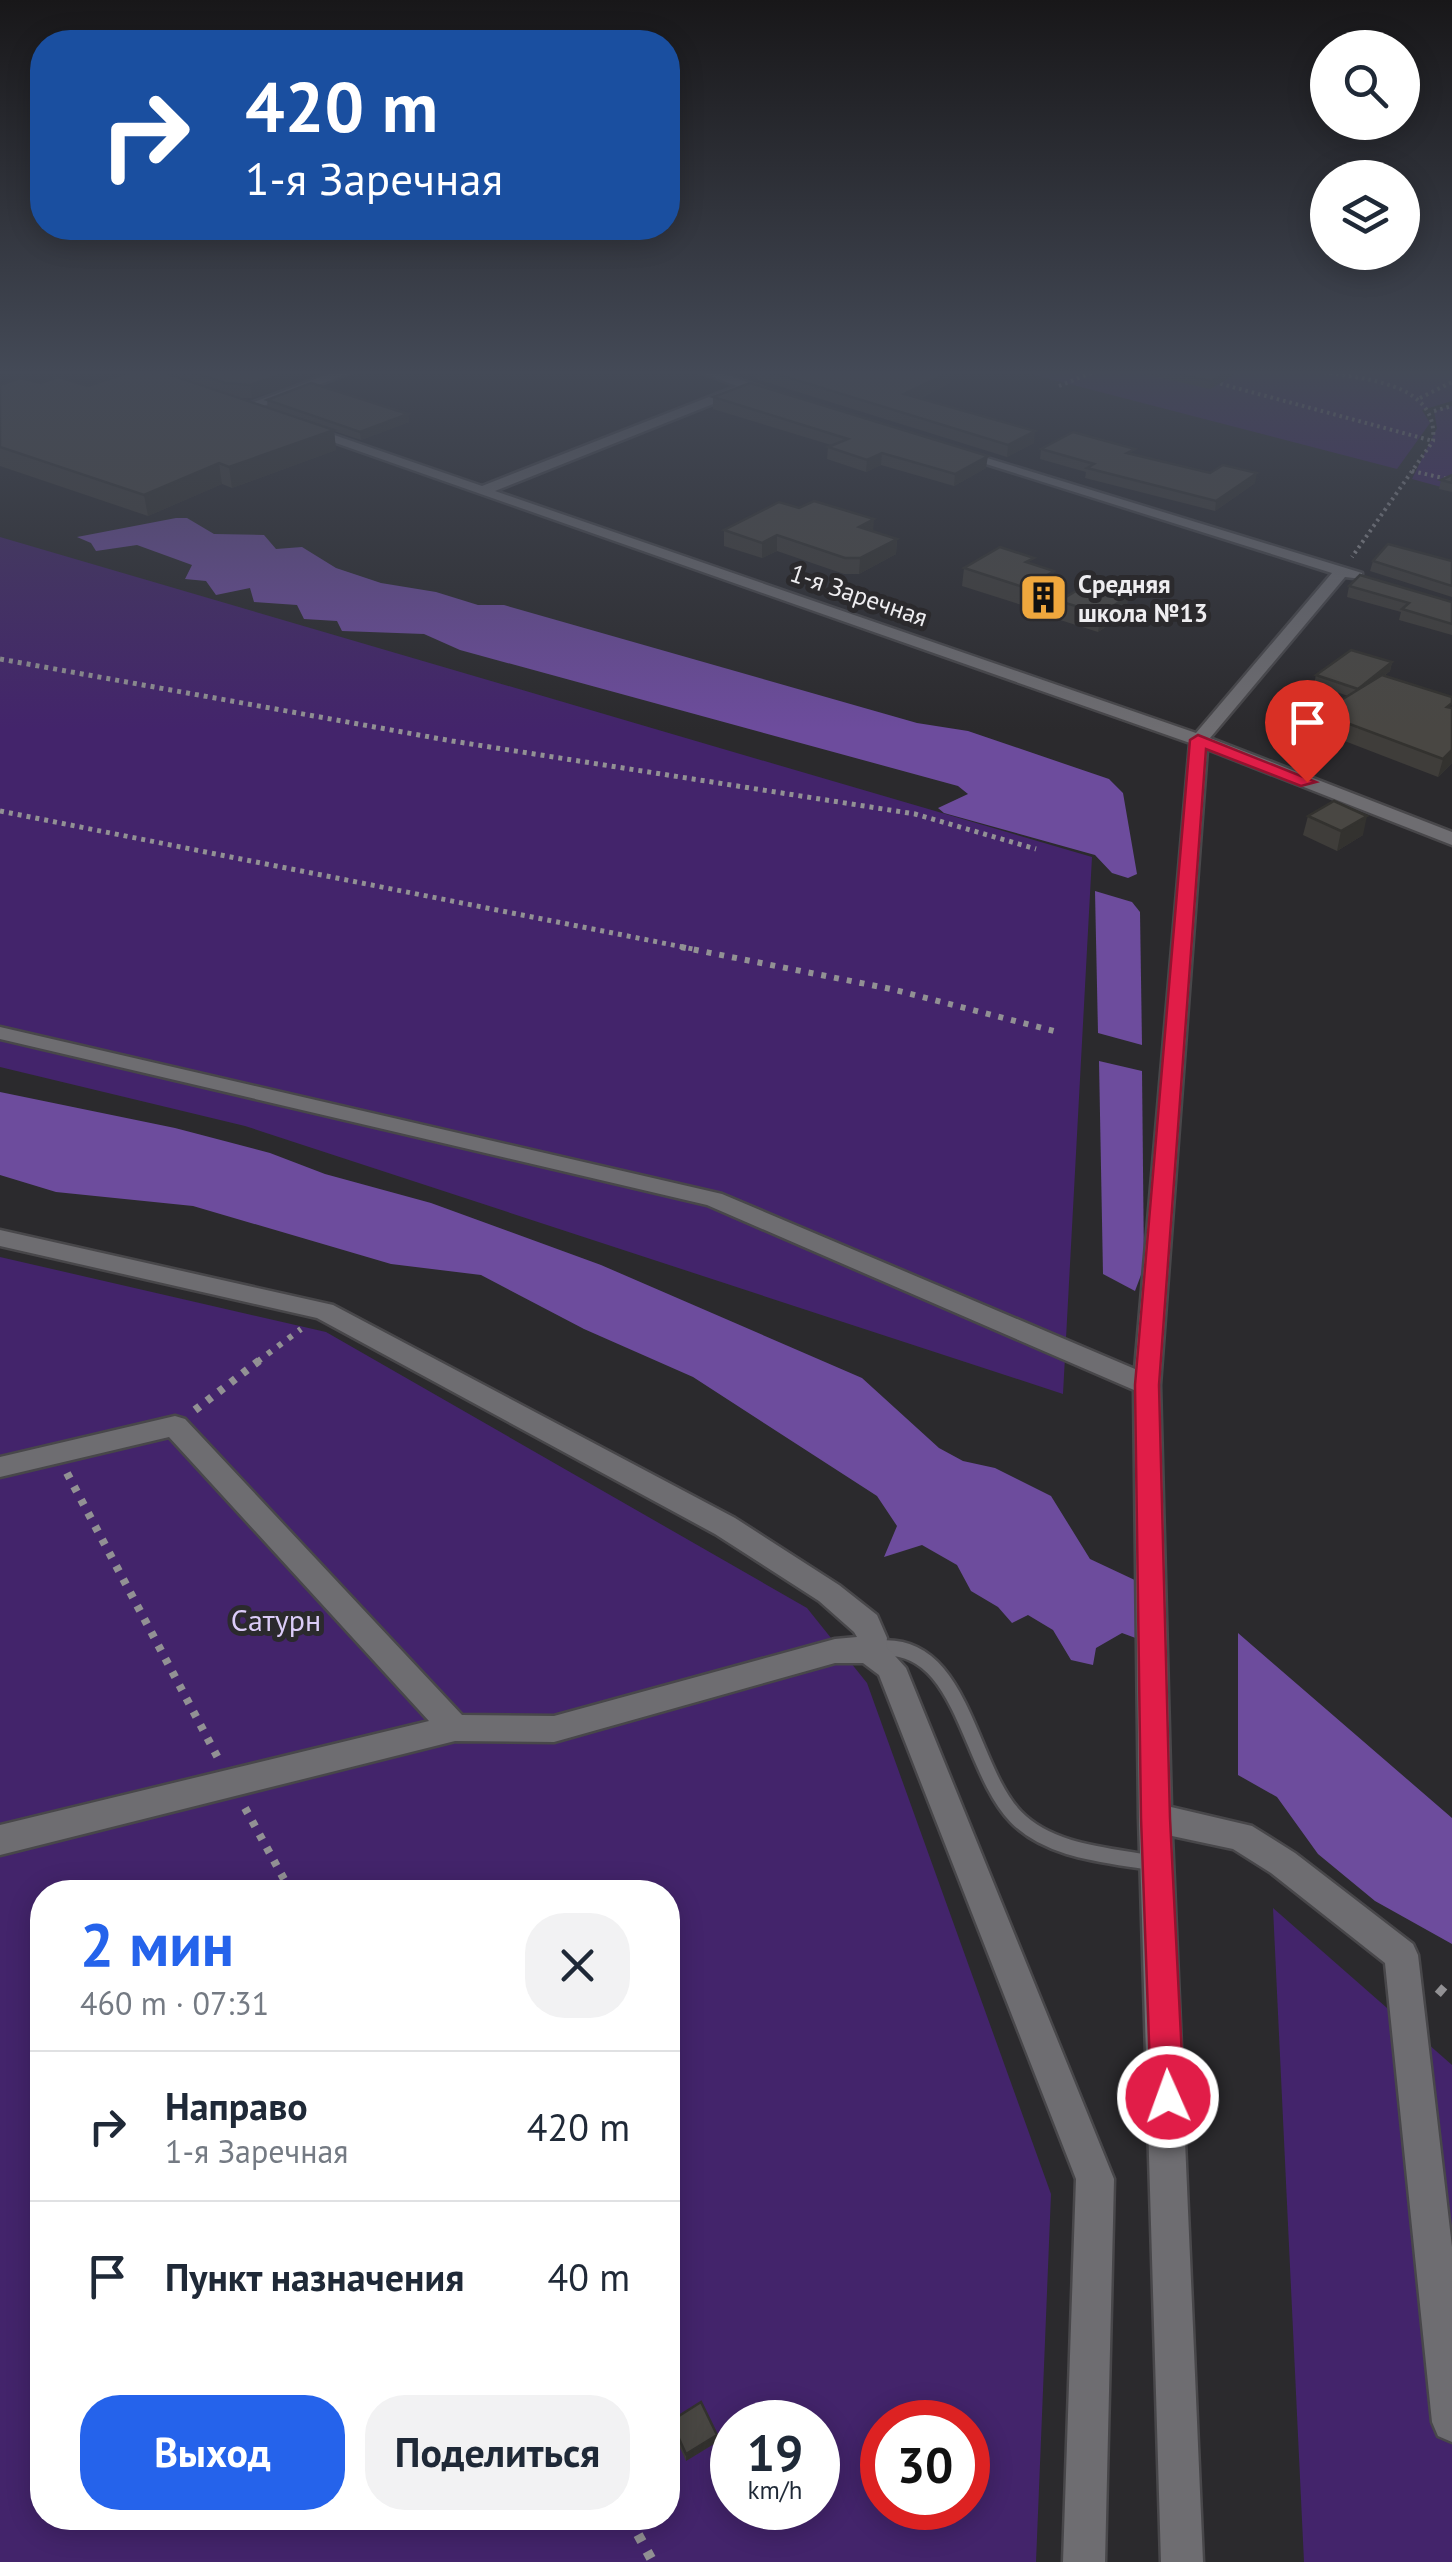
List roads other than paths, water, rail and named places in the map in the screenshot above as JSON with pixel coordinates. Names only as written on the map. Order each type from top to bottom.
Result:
[{"type":"street","name":"1-я Заречная","points":[[484,491],[1198,740],[1452,839]]},
{"type":"street","points":[[1084,491],[1379,582]]},
{"type":"street","points":[[1182,2562],[1160,1864],[1155,1818],[1147,1385],[1198,740],[1342,571]]},
{"type":"street","points":[[0,1033],[714,1199],[1147,1385]]},
{"type":"street","points":[[0,1238],[324,1311],[725,1526],[829,1593],[866,1624],[872,1638],[870,1650]]},
{"type":"street","points":[[0,1468],[174,1426],[456,1728]]},
{"type":"street","points":[[0,1840],[456,1728],[554,1729],[835,1651],[870,1650],[891,1668],[1095,2179],[1084,2562]]},
{"type":"street","points":[[1155,1818],[1240,1836],[1283,1863],[1401,1956],[1452,2422]]},
{"type":"lane","points":[[870,1650],[886,1644],[910,1645],[928,1657],[952,1697],[984,1774],[1017,1819],[1073,1848],[1160,1864]]},
{"type":"place","name":"Средняя школа №13","points":[[1043,598]]},
{"type":"park label","name":"Сатурн","points":[[276,1619]]}]
